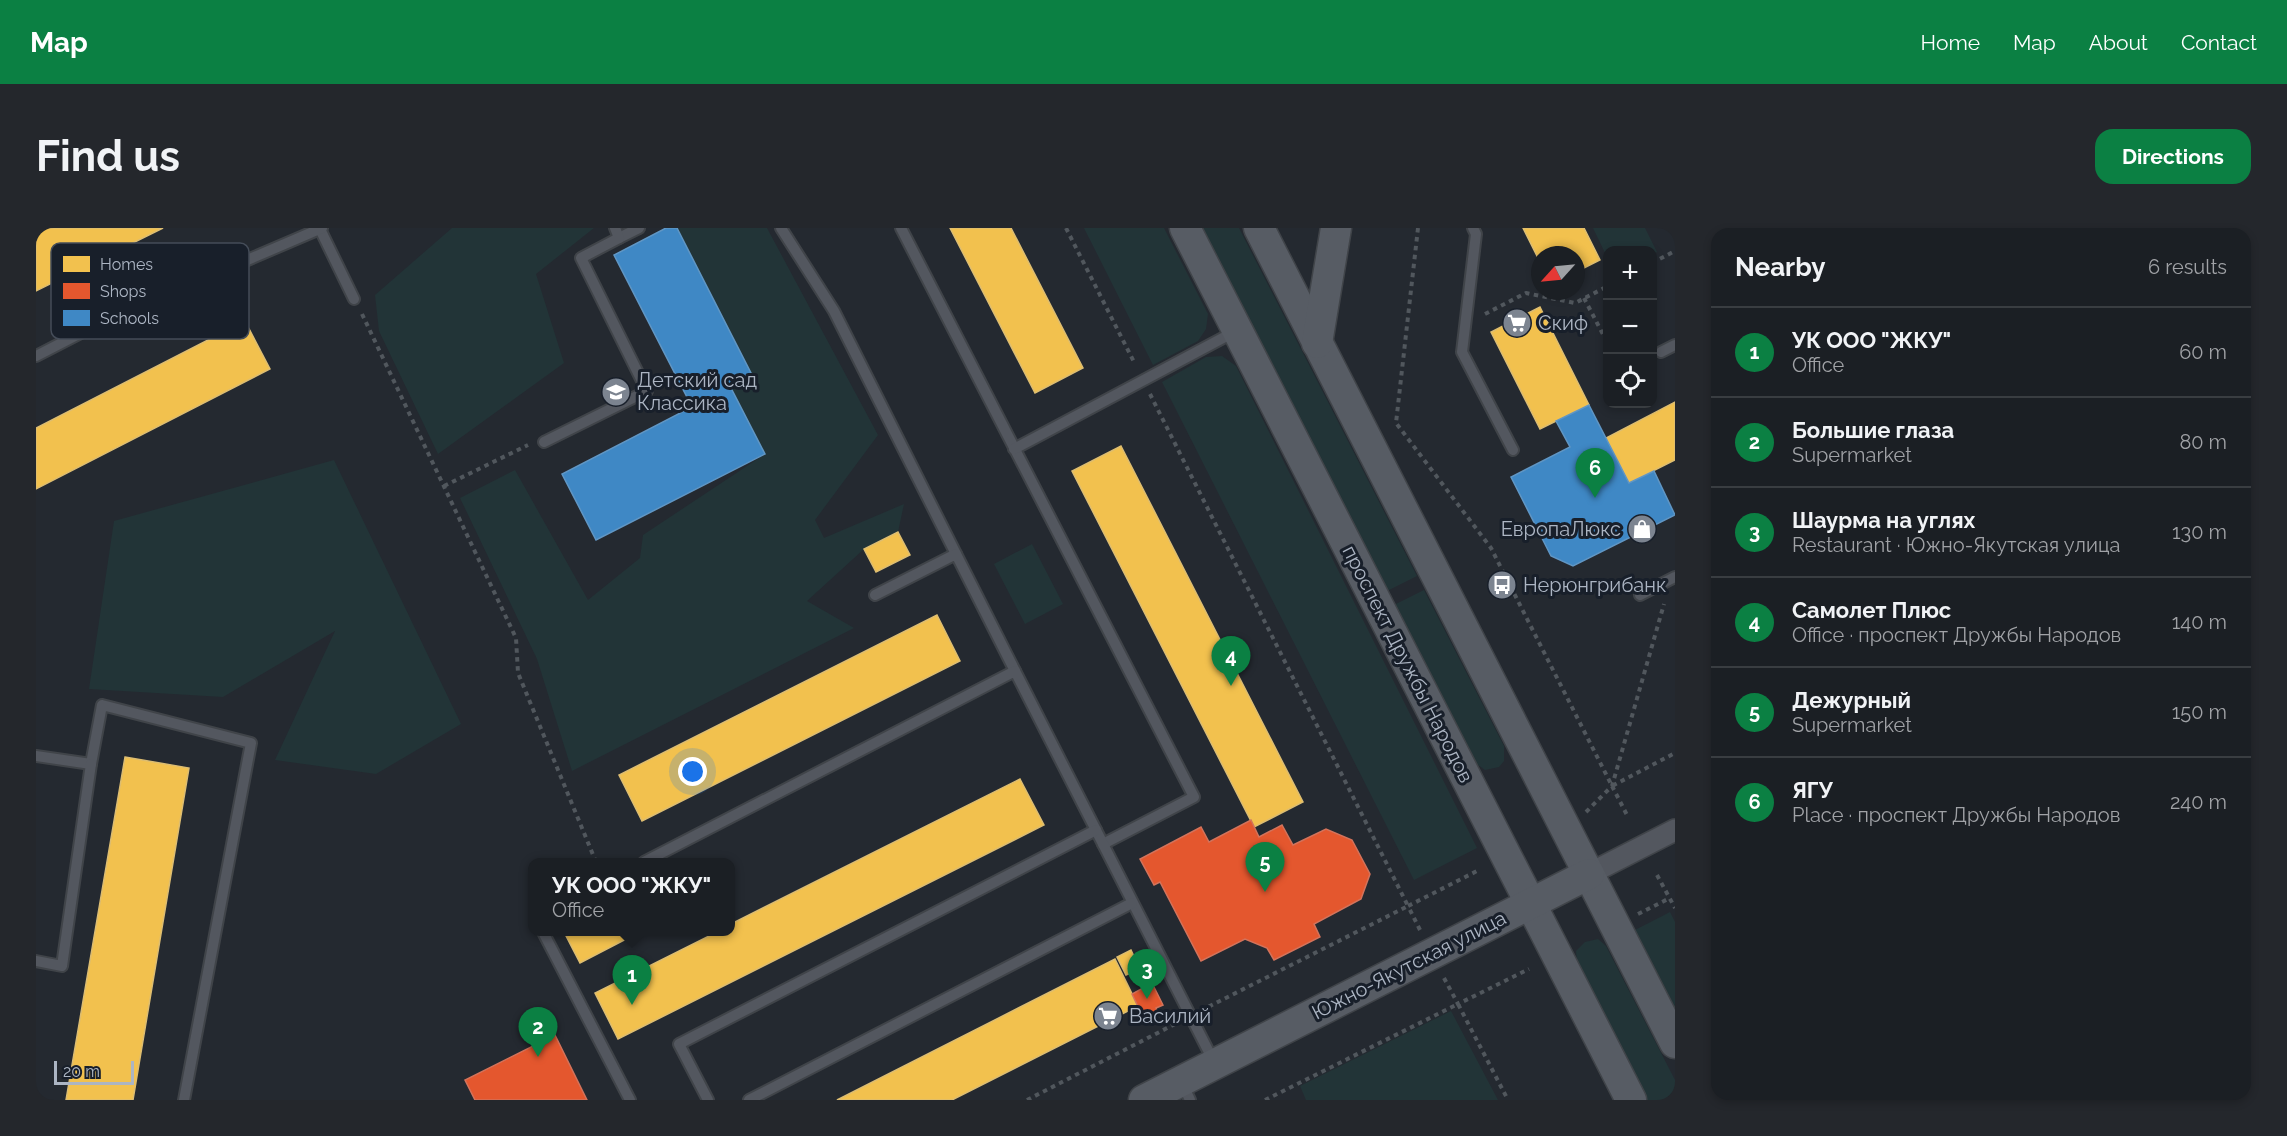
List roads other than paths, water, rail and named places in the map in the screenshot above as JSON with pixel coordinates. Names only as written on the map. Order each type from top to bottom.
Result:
[{"type":"street","name":"проспект Дружбы Народов","points":[[1185,228],[1631,1100]]},
{"type":"street","points":[[1259,228],[1675,1043]]},
{"type":"street","points":[[1317,343],[1336,228]]},
{"type":"street","name":"Южно-Якутская улица","points":[[1144,1100],[1186,1091],[1215,1064],[1675,830]]},
{"type":"lane","points":[[543,442],[647,391],[580,258],[617,233],[639,228]]},
{"type":"lane","points":[[781,228],[834,311],[1215,1064]]},
{"type":"lane","points":[[901,228],[1194,797],[1103,844]]},
{"type":"lane","points":[[1473,228],[1476,234],[1462,352],[1513,450]]},
{"type":"lane","points":[[249,259],[321,229],[354,299]]},
{"type":"lane","points":[[1014,449],[1238,330]]},
{"type":"lane","points":[[36,356],[69,339]]},
{"type":"lane","points":[[1661,352],[1675,345]]},
{"type":"lane","points":[[875,595],[956,554]]},
{"type":"lane","points":[[1640,595],[1673,578]]},
{"type":"lane","points":[[652,858],[1015,670]]},
{"type":"lane","points":[[36,961],[62,966],[91,764],[102,705],[251,743],[184,1100]]},
{"type":"lane","points":[[36,756],[91,764]]},
{"type":"lane","points":[[708,1100],[679,1044],[1096,830]]},
{"type":"lane","points":[[749,1100],[1132,903]]},
{"type":"lane","points":[[545,936],[630,1100]]},
{"type":"place","name":"Скиф","points":[[1517,323]]},
{"type":"place","name":"Детский сад Классика","points":[[616,392]]},
{"type":"place","name":"ЯГУ","points":[[1595,498]]},
{"type":"place","name":"ЕвропаЛюкс","points":[[1642,529]]},
{"type":"place","name":"Нерюнгрибанк","points":[[1502,585]]},
{"type":"place","name":"Самолет Плюс","points":[[1231,686]]},
{"type":"place","name":"Дежурный","points":[[1265,892]]},
{"type":"place","name":"Шаурма на углях","points":[[1147,999]]},
{"type":"place","name":"УК ООО \"ЖКУ\"","points":[[632,1005]]},
{"type":"place","name":"Василий","points":[[1108,1016]]},
{"type":"place","name":"Большие глаза","points":[[538,1057]]}]
